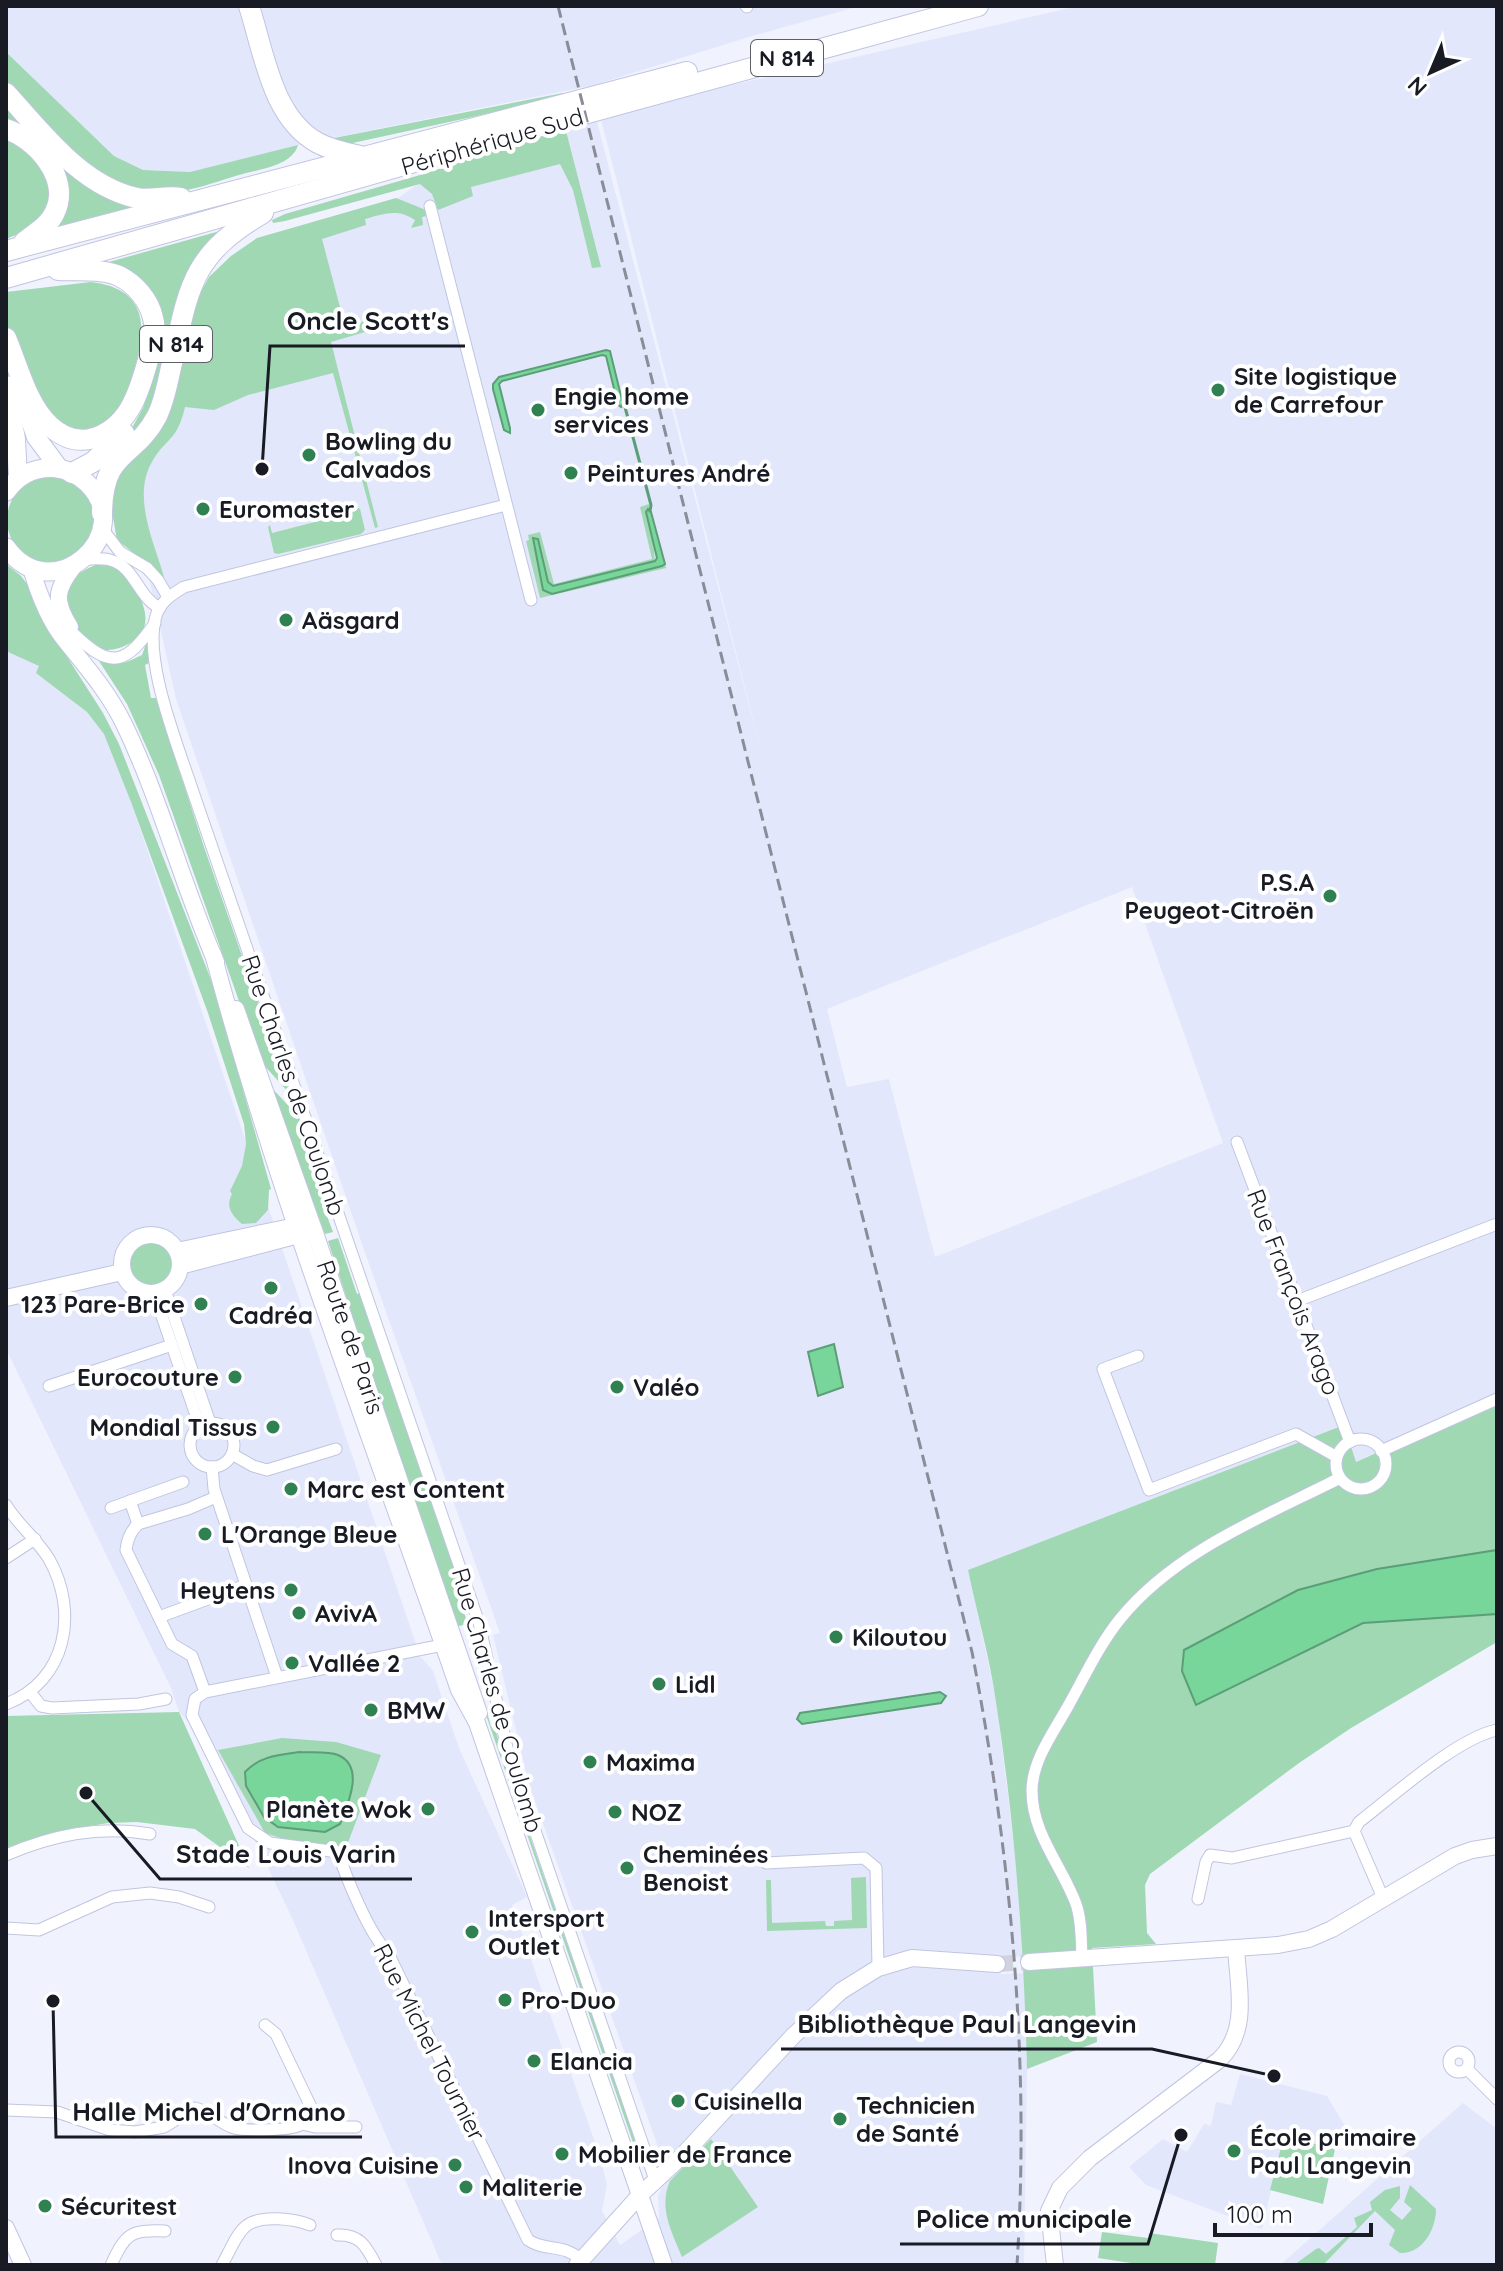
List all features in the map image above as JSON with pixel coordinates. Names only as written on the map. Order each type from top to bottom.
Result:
[{"type":"highway","points":[[249,6],[279,101],[288,118],[297,129],[321,145],[364,157]]},
{"type":"highway","name":"Périphérique Sud","points":[[11,250],[928,6]]},
{"type":"highway","name":"Périphérique Sud","points":[[6,278],[978,6]]},
{"type":"highway","name":"N 814","points":[[6,93],[61,151],[82,170],[110,188],[137,198],[175,197],[192,202]]},
{"type":"highway","name":"N 814","points":[[6,129],[17,133],[38,151],[49,164],[60,187],[60,200],[51,219],[11,250]]},
{"type":"highway","name":"N 814","points":[[102,520],[102,493],[110,469],[158,414],[187,295],[196,274],[222,241],[286,200]]},
{"type":"highway","name":"N 814","points":[[38,270],[104,272],[120,277],[138,290],[151,311],[155,328],[138,394],[139,407],[121,437],[93,462],[66,470]]},
{"type":"highway","name":"N 814","points":[[6,338],[42,417],[66,437],[85,440],[104,435],[124,419],[138,394]]},
{"type":"main road","points":[[6,346],[36,437],[66,470],[89,485],[102,520],[96,545],[79,562],[56,572],[31,568],[13,557],[6,547]]},
{"type":"main road","points":[[6,385],[16,439],[12,485]]},
{"type":"main road","points":[[12,485],[31,471],[66,470]]},
{"type":"main road","name":"Route de Paris","points":[[79,562],[59,590],[58,601],[80,655]]},
{"type":"main road","name":"Route de Paris","points":[[31,568],[45,607],[122,721],[149,781],[213,954],[236,1040],[460,1655],[479,1712],[477,1723]]},
{"type":"main road","points":[[179,1258],[305,1228]]},
{"type":"main road","name":"Route de Paris","points":[[305,1228],[443,1645],[459,1690],[477,1723],[664,2265]]},
{"type":"main road","points":[[154,1234],[165,1238],[179,1258],[177,1277],[160,1291],[142,1292],[132,1286],[122,1272],[121,1260],[126,1248],[143,1235],[154,1234]]},
{"type":"main road","points":[[6,1298],[122,1272]]},
{"type":"main road","points":[[1029,1962],[1278,1945],[1309,1939],[1332,1929],[1455,1856],[1497,1846]]},
{"type":"main road","points":[[1055,2265],[1049,2211],[1060,2188],[1082,2164],[1219,2060],[1233,2042],[1240,2021],[1236,1948]]},
{"type":"main road","points":[[579,2262],[818,2010],[878,1968],[900,1960],[924,1957],[997,1964]]},
{"type":"main road","points":[[6,2228],[23,2265]]},
{"type":"street","points":[[430,206],[531,600]]},
{"type":"street","points":[[102,520],[112,545],[147,568],[168,597],[192,585],[506,505]]},
{"type":"street","points":[[79,562],[110,560],[120,564],[160,608]]},
{"type":"street","name":"Rue Charles de Coulomb","points":[[168,597],[155,623],[155,655],[159,680],[187,776],[479,1623],[508,1752],[655,2180]]},
{"type":"street","points":[[74,634],[94,653],[118,658],[135,649],[155,623]]},
{"type":"street","name":"Rue François Arago","points":[[1237,1142],[1350,1442]]},
{"type":"street","points":[[1297,1301],[1497,1224]]},
{"type":"street","points":[[160,1291],[172,1345],[205,1425]]},
{"type":"street","points":[[160,1291],[205,1425]]},
{"type":"street","points":[[49,1386],[172,1345]]},
{"type":"street","points":[[1138,1356],[1103,1369],[1149,1490],[1296,1434],[1337,1457]]},
{"type":"street","points":[[1381,1451],[1497,1399]]},
{"type":"street","points":[[205,1425],[220,1425],[228,1430],[233,1444],[232,1454],[224,1463],[212,1467],[199,1462],[191,1451],[191,1438],[205,1425]]},
{"type":"street","points":[[1367,1441],[1381,1451],[1385,1464],[1377,1483],[1357,1489],[1340,1478],[1337,1457],[1350,1442],[1367,1441]]},
{"type":"street","points":[[232,1454],[267,1470],[336,1449]]},
{"type":"street","points":[[212,1467],[216,1497],[277,1677]]},
{"type":"street","points":[[1082,1958],[1079,1911],[1046,1847],[1032,1793],[1035,1771],[1052,1734],[1106,1638],[1142,1595],[1193,1556],[1340,1478]]},
{"type":"street","points":[[111,1508],[183,1482]]},
{"type":"street","points":[[216,1497],[138,1524],[129,1537],[126,1550],[172,1644],[192,1656],[205,1692],[443,1645],[460,1655]]},
{"type":"street","points":[[130,1501],[138,1524]]},
{"type":"street","points":[[6,1505],[35,1539],[57,1577],[64,1606],[65,1628],[55,1665],[48,1675],[30,1692],[6,1704]]},
{"type":"street","points":[[6,1558],[35,1539]]},
{"type":"street","points":[[159,1617],[246,1585]]},
{"type":"street","points":[[30,1692],[41,1706],[52,1708],[139,1704],[166,1699]]},
{"type":"street","name":"Rue Michel Tournier","points":[[205,1692],[197,1696],[192,1715],[248,1828],[270,1843],[338,1852],[362,1908],[387,1951],[528,2240],[535,2245],[570,2251],[579,2262]]},
{"type":"street","points":[[1198,1899],[1210,1855],[1232,1858],[1354,1831],[1359,1822],[1463,1744],[1497,1730]]},
{"type":"street","points":[[6,1855],[78,1832],[104,1829],[150,1834]]},
{"type":"street","points":[[1354,1831],[1383,1898]]},
{"type":"street","points":[[766,1863],[864,1858],[876,1868],[878,1968]]},
{"type":"street","points":[[6,1928],[39,1930],[112,1897],[150,1893],[179,1897],[209,1907]]},
{"type":"street","points":[[265,2025],[276,2034],[308,2097],[311,2107],[302,2124]]},
{"type":"street","points":[[1467,2069],[1497,2099]]},
{"type":"street","points":[[6,2110],[57,2112],[110,2130],[135,2132],[164,2127],[195,2108],[231,2127],[244,2130],[302,2124],[356,2127]]},
{"type":"street","points":[[222,2265],[249,2223],[298,2220],[310,2225]]},
{"type":"street","points":[[111,2265],[126,2236],[140,2230],[165,2231]]},
{"type":"street","points":[[337,2235],[350,2234],[357,2238],[376,2265]]},
{"type":"shaded area","points":[[6,6],[860,6],[594,85],[298,145],[190,172],[143,170],[114,156],[6,52]]},
{"type":"shaded area","points":[[1079,6],[1497,6],[1497,1399],[1355,1462],[1344,1425],[968,1570],[996,1698],[1020,1894],[1024,1956],[1000,1958],[1001,1974],[1025,1973],[1024,2265],[442,2265],[292,1918],[209,1745],[179,1712],[171,1688],[6,1349],[6,573],[103,719],[420,1656],[433,1671],[459,1748],[527,1897],[512,1905],[599,2154],[607,2184],[602,2211],[620,2245],[659,2218],[658,2195],[668,2175],[529,1784],[493,1635],[500,1633],[363,1247],[176,699],[131,497],[209,290],[389,204],[420,183],[567,132],[595,114],[766,771],[600,115]],"holes":[[[1132,887],[1223,1143],[935,1257],[889,1079],[847,1087],[827,1009]]]},
{"type":"shaded area","points":[[6,52],[114,156],[143,170],[190,172],[298,145],[290,157],[276,165],[204,186],[162,193],[137,190],[115,182],[94,169],[55,135],[6,80]]},
{"type":"shaded area","points":[[563,93],[564,97],[348,144],[324,140]]},
{"type":"shaded area","points":[[6,101],[136,206],[57,228],[66,199],[6,123]]},
{"type":"shaded area","points":[[565,127],[601,267],[592,268],[573,190],[560,164],[471,187],[473,196],[438,210],[432,194],[420,184],[285,221],[273,223],[272,220],[427,173]]},
{"type":"shaded area","points":[[6,139],[34,161],[51,192],[36,222],[6,239]]},
{"type":"shaded area","points":[[396,198],[426,210],[427,216],[422,217],[423,225],[411,228],[415,220],[390,213],[365,219],[366,225],[322,239],[345,326],[404,312],[406,320],[331,342],[378,527],[375,528],[333,373],[248,395],[214,410],[185,407],[175,432],[153,460],[144,488],[146,518],[164,577],[117,540],[109,495],[116,468],[159,421],[197,299],[209,277],[231,256],[257,238]]},
{"type":"shaded area","points":[[227,229],[176,326],[145,427],[127,437],[143,408],[163,342],[109,262]]},
{"type":"shaded area","points":[[91,282],[111,286],[125,294],[135,304],[141,331],[136,363],[120,411],[111,422],[86,434],[50,421],[6,323],[6,292]]},
{"type":"shaded area","points":[[610,351],[623,404],[621,407],[606,356],[602,355],[502,381],[499,384],[510,433],[504,430],[493,389],[499,377]]},
{"type":"shaded area","points":[[51,476],[68,479],[82,489],[92,503],[95,520],[92,537],[82,551],[68,561],[51,564],[34,561],[20,551],[10,537],[7,520],[10,503],[20,489],[34,479]]},
{"type":"shaded area","points":[[649,504],[655,561],[553,587],[548,582],[538,539],[533,538],[552,594],[665,564],[666,568],[540,598],[526,541],[529,540],[528,535],[540,532],[554,584],[652,559],[640,507]]},
{"type":"shaded area","points":[[349,505],[360,509],[365,530],[361,534],[274,553],[270,525],[272,533],[350,513]]},
{"type":"shaded area","points":[[648,509],[665,564],[552,594],[543,590],[533,538],[538,539],[548,582],[553,586],[655,561]]},
{"type":"shaded area","points":[[6,564],[30,588],[48,627],[103,713],[119,744],[215,990],[271,1189],[268,1210],[256,1223],[242,1224],[229,1207],[230,1191],[242,1166],[246,1144],[244,1124],[208,1013],[131,802],[104,734],[87,712],[36,673],[39,666],[6,651]]},
{"type":"shaded area","points":[[95,565],[112,566],[127,576],[144,609],[145,624],[138,637],[117,649],[101,649],[86,642],[69,616],[69,586],[74,578]]},
{"type":"shaded area","points":[[147,641],[149,663],[145,665],[151,698],[156,698],[290,1094],[262,1063],[159,775],[127,704],[97,658],[114,663],[130,661],[142,655]]},
{"type":"shaded area","points":[[269,1085],[298,1116],[327,1200],[322,1203],[333,1232],[325,1234]]},
{"type":"shaded area","points":[[338,1238],[357,1294],[360,1293],[463,1594],[458,1596],[468,1624],[454,1627],[328,1241]]},
{"type":"shaded area","points":[[151,1242],[167,1249],[174,1265],[167,1281],[151,1288],[135,1281],[128,1265],[135,1249]]},
{"type":"shaded area","points":[[834,1344],[843,1387],[818,1396],[808,1352]]},
{"type":"shaded area","points":[[1497,1399],[1497,1550],[1377,1569],[1298,1590],[1197,1705],[1363,1623],[1497,1614],[1497,1642],[1351,1728],[1150,1874],[1145,1885],[1147,1933],[1156,1944],[1092,1948],[1097,2042],[1027,2069],[1021,1931],[1008,1794],[987,1652],[968,1570],[1344,1425],[1356,1462]]},
{"type":"shaded area","points":[[1497,1550],[1497,1614],[1363,1623],[1196,1705],[1182,1671],[1184,1650],[1298,1590],[1377,1569]]},
{"type":"shaded area","points":[[940,1692],[946,1696],[941,1703],[802,1724],[797,1719],[800,1713]]},
{"type":"shaded area","points":[[179,1712],[249,1868],[195,1829],[137,1822],[108,1823],[55,1832],[6,1850],[6,1716]]},
{"type":"shaded area","points":[[485,1712],[491,1727],[495,1727],[502,1756],[641,2156],[638,2157]]},
{"type":"shaded area","points":[[282,1738],[336,1742],[381,1755],[346,1848],[296,1843],[265,1833],[218,1750]]},
{"type":"shaded area","points":[[300,1752],[338,1755],[351,1768],[352,1787],[347,1807],[340,1824],[325,1832],[278,1827],[264,1817],[246,1786],[245,1772],[257,1763],[270,1757]]},
{"type":"shaded area","points":[[866,1877],[867,1928],[767,1931],[766,1880],[771,1880],[772,1923],[825,1921],[826,1926],[834,1926],[834,1921],[852,1920],[851,1878]]},
{"type":"shaded area","name":"École primaire Paul Langevin","points":[[1240,2074],[1327,2096],[1345,2126],[1338,2150],[1284,2135],[1262,2229],[1146,2185],[1129,2167],[1163,2139],[1187,2152],[1204,2124],[1211,2126],[1216,2102],[1231,2105]]},
{"type":"shaded area","points":[[1463,2103],[1497,2129],[1497,2265],[1280,2265]]},
{"type":"shaded area","points":[[1284,2136],[1335,2149],[1323,2204],[1270,2190]]},
{"type":"shaded area","points":[[711,2139],[758,2207],[682,2257],[668,2220],[667,2191],[670,2181]]},
{"type":"shaded area","points":[[1410,2185],[1436,2209],[1430,2232],[1415,2250],[1400,2253],[1389,2245],[1395,2230],[1375,2211],[1323,2265],[1294,2265],[1316,2249],[1326,2254],[1357,2227],[1354,2218],[1372,2210],[1370,2202],[1385,2190],[1400,2186],[1400,2198],[1390,2210],[1402,2220],[1412,2209],[1404,2202]]},
{"type":"shaded area","points":[[1102,2232],[1148,2238],[1149,2233],[1218,2243],[1215,2265],[1144,2265],[1098,2258]]},
{"type":"waterway","points":[[622,405],[651,505],[650,511]]},
{"type":"tunnel","points":[[997,1964],[1029,1962]]},
{"type":"railway","points":[[558,6],[972,1652],[997,1804],[1014,1957],[1021,2111],[1017,2265]]},
{"type":"place","name":"Site logistique de Carrefour","points":[[1218,390]]},
{"type":"place","name":"Engie home services","points":[[538,410]]},
{"type":"place","name":"Bowling du Calvados","points":[[309,455]]},
{"type":"place","name":"Oncle Scott's","points":[[262,469]]},
{"type":"place","name":"Peintures André","points":[[571,473]]},
{"type":"place","name":"Euromaster","points":[[203,509]]},
{"type":"place","name":"Aäsgard","points":[[286,620]]},
{"type":"place","name":"P.S.A Peugeot-Citroën","points":[[1330,896]]},
{"type":"place","name":"Cadréa","points":[[271,1288]]},
{"type":"place","name":"123 Pare-Brice","points":[[201,1304]]},
{"type":"place","name":"Eurocouture","points":[[235,1377]]},
{"type":"place","name":"Valéo","points":[[617,1387]]},
{"type":"place","name":"Mondial Tissus","points":[[273,1427]]},
{"type":"place","name":"Marc est Content","points":[[291,1489]]},
{"type":"place","name":"L'Orange Bleue","points":[[205,1534]]},
{"type":"place","name":"Heytens","points":[[291,1590]]},
{"type":"place","name":"AvivA","points":[[299,1613]]},
{"type":"place","name":"Kiloutou","points":[[836,1637]]},
{"type":"place","name":"Vallée 2","points":[[292,1663]]},
{"type":"place","name":"Lidl","points":[[659,1684]]},
{"type":"place","name":"BMW","points":[[371,1710]]},
{"type":"place","name":"Maxima","points":[[590,1762]]},
{"type":"place","name":"Stade Louis Varin","points":[[86,1793]]},
{"type":"place","name":"Planète Wok","points":[[428,1809]]},
{"type":"place","name":"NOZ","points":[[615,1812]]},
{"type":"place","name":"Cheminées Benoist","points":[[627,1868]]},
{"type":"place","name":"Intersport Outlet","points":[[472,1932]]},
{"type":"place","name":"Pro-Duo","points":[[505,2000]]},
{"type":"place","name":"Halle Michel d'Ornano","points":[[53,2001]]},
{"type":"place","name":"Elancia","points":[[534,2061]]},
{"type":"place","name":"Bibliothèque Paul Langevin","points":[[1274,2076]]},
{"type":"place","name":"Cuisinella","points":[[678,2101]]},
{"type":"place","name":"Technicien de Santé","points":[[840,2119]]},
{"type":"place","name":"Police municipale","points":[[1181,2135]]},
{"type":"place","name":"École primaire Paul Langevin","points":[[1234,2151]]},
{"type":"place","name":"Mobilier de France","points":[[562,2154]]},
{"type":"place","name":"Inova Cuisine","points":[[455,2165]]},
{"type":"place","name":"Maliterie","points":[[466,2187]]},
{"type":"place","name":"Sécuritest","points":[[45,2206]]}]
